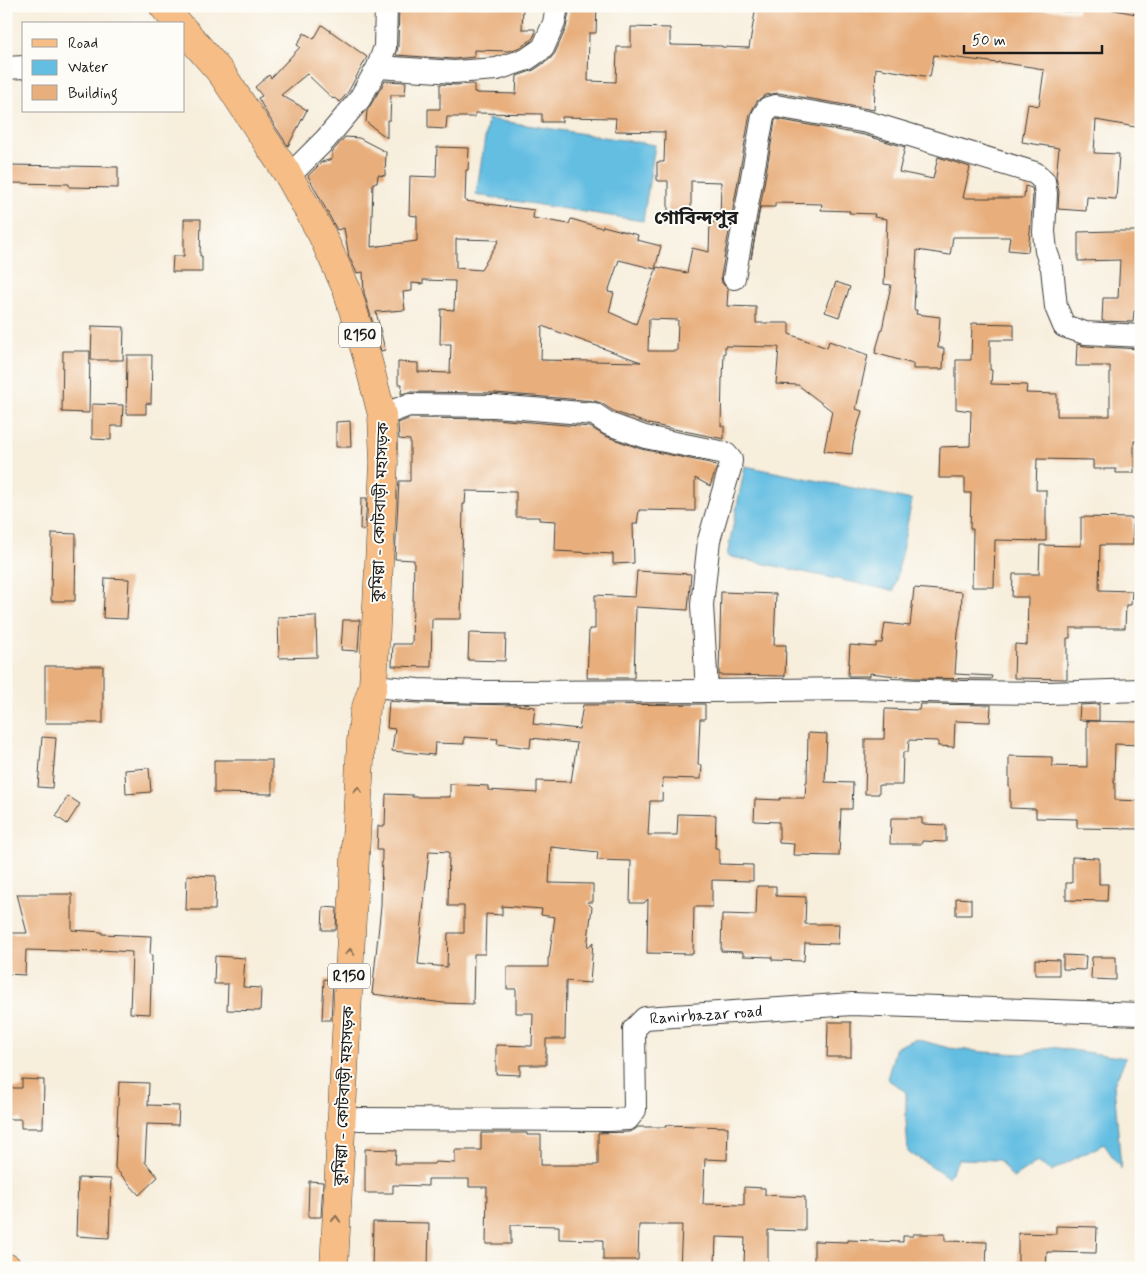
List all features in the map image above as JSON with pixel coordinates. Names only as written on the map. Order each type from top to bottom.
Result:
[{"type":"main road","points":[[163,6],[176,22]]},
{"type":"main road","name":"কুমিল্লা - কোটবাড়ী মহাসড়ক","points":[[185,32],[193,52],[222,74],[289,176],[322,235],[347,290],[382,415],[384,462],[372,686],[364,713],[361,741],[352,1083],[334,1268]]},
{"type":"main road","name":"কুমিল্লা - কোটবাড়ী মহাসড়ক","points":[[352,1083],[360,1120],[353,1268]]},
{"type":"street","points":[[289,176],[326,139],[359,100],[378,67],[385,47],[386,6]]},
{"type":"street","points":[[378,67],[454,72],[497,69],[527,59],[543,48],[554,23],[557,6]]},
{"type":"street","points":[[6,68],[22,67]]},
{"type":"street","points":[[734,278],[763,116],[768,108],[776,106],[867,122],[1034,173],[1044,180],[1046,194],[1044,232],[1046,250],[1052,268],[1056,306],[1064,326],[1085,333],[1141,336]]},
{"type":"street","points":[[382,415],[409,405],[494,406],[594,414],[608,424],[645,437],[724,453],[731,460],[730,468],[709,540],[702,605],[707,691]]},
{"type":"street","points":[[372,686],[482,692],[853,689],[1048,693],[1141,690]]},
{"type":"street","name":"Ranirbazar road","points":[[360,1120],[628,1119],[635,1110],[634,1029],[645,1018],[852,1004],[1141,1014]]},
{"type":"water","points":[[488,119],[655,145],[643,221],[476,195]]},
{"type":"water","points":[[745,466],[912,500],[894,591],[727,556]]},
{"type":"water","points":[[916,1039],[949,1048],[983,1052],[1023,1054],[1051,1047],[1126,1058],[1114,1084],[1121,1169],[1104,1144],[1052,1171],[1037,1162],[1013,1178],[999,1160],[959,1159],[948,1177],[908,1152],[906,1092],[887,1079],[896,1047]]},
{"type":"building","points":[[399,6],[523,8],[522,29],[535,29],[535,34],[532,39],[521,47],[509,51],[474,50],[474,57],[454,59],[396,55],[398,47]]},
{"type":"building","points":[[570,6],[597,6],[596,33],[589,33],[588,81],[616,82],[617,47],[631,47],[631,27],[670,28],[670,45],[749,48],[756,6],[1028,6],[1028,8],[1078,12],[1078,6],[1105,6],[1105,8],[1141,15],[1141,128],[1096,120],[1094,153],[1119,154],[1116,199],[1087,197],[1086,211],[1058,209],[1059,192],[1056,177],[1059,148],[1022,142],[1028,104],[1039,106],[1044,70],[998,62],[934,55],[930,77],[876,68],[874,110],[778,93],[765,95],[757,101],[750,114],[721,276],[722,283],[728,289],[727,306],[756,307],[756,323],[789,323],[789,334],[827,348],[829,341],[868,355],[856,409],[862,411],[852,454],[824,451],[832,411],[798,385],[776,384],[779,347],[725,346],[721,426],[724,426],[724,439],[649,424],[615,412],[595,401],[495,393],[409,392],[401,394],[402,384],[398,384],[398,362],[418,363],[418,372],[450,373],[451,344],[440,344],[441,309],[454,310],[455,281],[423,280],[423,284],[412,283],[412,291],[403,292],[405,310],[376,312],[385,350],[381,351],[364,293],[363,272],[357,273],[349,257],[344,228],[337,230],[308,176],[322,162],[332,159],[332,152],[345,137],[359,138],[386,152],[385,176],[378,175],[377,183],[373,183],[371,247],[417,241],[417,216],[409,215],[410,176],[436,177],[437,147],[469,148],[465,201],[534,210],[533,218],[569,224],[571,219],[602,228],[603,226],[638,235],[637,240],[661,246],[655,269],[619,260],[608,292],[614,293],[609,312],[636,324],[657,267],[687,273],[692,248],[709,252],[710,222],[720,222],[721,182],[691,181],[691,216],[668,216],[668,181],[657,181],[657,162],[664,162],[665,132],[615,131],[616,118],[562,117],[562,122],[542,122],[542,114],[475,113],[475,117],[447,117],[446,129],[428,128],[428,109],[440,109],[440,84],[474,84],[474,92],[476,93],[516,94],[517,76],[534,70],[550,59],[555,53],[566,28]],"holes":[[[456,239],[499,240],[481,270],[456,268]],[[649,319],[678,320],[677,351],[648,351]],[[542,326],[641,362],[541,360]]]},
{"type":"building","points":[[322,25],[367,57],[348,92],[340,102],[333,99],[307,74],[281,95],[307,110],[288,146],[258,98],[262,96],[255,87],[269,75],[271,78],[300,47],[297,45],[304,33],[314,39]]},
{"type":"building","points":[[385,81],[406,82],[405,95],[391,95],[390,120],[387,120],[387,138],[366,122],[367,111]]},
{"type":"building","points":[[776,119],[864,135],[905,147],[899,172],[933,179],[938,157],[970,167],[963,198],[1024,198],[1025,186],[1032,188],[1033,195],[1028,252],[1008,250],[1010,237],[953,237],[950,255],[917,250],[914,310],[917,310],[916,314],[940,317],[938,348],[944,348],[943,369],[913,369],[913,364],[875,353],[891,285],[884,284],[887,219],[874,217],[875,214],[821,210],[822,204],[775,203],[775,207],[760,207]]},
{"type":"building","points":[[10,165],[118,167],[118,188],[69,187],[69,184],[10,183]]},
{"type":"building","points":[[184,219],[201,219],[200,256],[202,256],[202,272],[172,272],[173,256],[184,256]]},
{"type":"building","points":[[1141,231],[1139,311],[1134,311],[1133,322],[1102,321],[1103,298],[1118,298],[1120,260],[1078,261],[1078,232]]},
{"type":"building","points":[[836,282],[850,287],[839,317],[825,312]]},
{"type":"building","points":[[972,323],[1014,324],[1014,340],[990,340],[991,384],[1027,385],[1026,393],[1057,394],[1057,416],[1110,416],[1110,366],[1076,366],[1077,344],[1141,349],[1141,441],[1134,441],[1134,473],[1116,473],[1116,469],[1093,469],[1093,460],[1037,459],[1036,490],[1046,490],[1046,541],[995,540],[994,587],[972,587],[973,529],[970,529],[971,493],[965,493],[965,478],[939,478],[940,447],[970,446],[971,411],[956,409],[956,360],[971,360]]},
{"type":"building","points":[[92,326],[124,327],[123,360],[91,360]]},
{"type":"building","points":[[63,351],[90,351],[89,413],[62,412]]},
{"type":"building","points":[[127,355],[152,355],[151,404],[146,403],[146,414],[126,414]]},
{"type":"building","points":[[92,404],[123,405],[122,426],[111,426],[111,440],[92,439]]},
{"type":"building","points":[[411,418],[494,419],[590,427],[605,436],[641,449],[710,463],[717,467],[710,486],[695,478],[695,511],[639,510],[637,524],[633,524],[634,563],[613,564],[613,554],[555,551],[556,521],[539,520],[539,517],[516,517],[516,492],[466,491],[465,504],[463,504],[461,619],[432,619],[431,667],[392,666],[393,644],[412,644],[414,560],[395,559],[399,481],[410,481],[410,440],[399,439],[398,423]]},
{"type":"building","points":[[350,421],[351,447],[336,447],[336,422]]},
{"type":"building","points":[[361,498],[367,498],[365,530],[360,529]]},
{"type":"building","points":[[1081,517],[1133,518],[1133,545],[1100,545],[1099,590],[1132,591],[1131,605],[1126,605],[1125,628],[1070,628],[1070,638],[1067,638],[1067,679],[1014,678],[1015,644],[1027,645],[1028,597],[1012,597],[1013,574],[1039,574],[1040,545],[1081,546]]},
{"type":"building","points":[[52,533],[76,534],[75,601],[51,601]]},
{"type":"building","points":[[637,571],[691,574],[688,610],[636,607],[634,678],[587,678],[589,629],[595,629],[595,595],[635,597]]},
{"type":"building","points":[[105,578],[129,579],[127,619],[103,618]]},
{"type":"building","points":[[914,588],[962,592],[955,674],[992,676],[991,679],[913,678],[870,673],[870,676],[848,676],[850,645],[876,647],[876,643],[882,643],[885,623],[910,626]]},
{"type":"building","points":[[721,592],[776,594],[774,645],[786,645],[785,676],[719,675]]},
{"type":"building","points":[[316,616],[317,657],[279,658],[278,617]]},
{"type":"building","points":[[343,620],[360,620],[358,651],[341,650]]},
{"type":"building","points":[[469,633],[506,634],[505,661],[468,660]]},
{"type":"building","points":[[45,666],[103,666],[103,723],[45,723]]},
{"type":"building","points":[[389,701],[535,707],[533,724],[579,729],[583,705],[705,704],[705,719],[700,719],[698,765],[702,765],[701,779],[663,778],[662,801],[650,801],[648,835],[677,835],[678,814],[716,815],[715,848],[719,848],[719,864],[753,865],[753,881],[712,880],[712,907],[694,907],[693,954],[647,953],[648,899],[644,903],[630,903],[631,861],[597,860],[598,852],[551,847],[549,883],[593,884],[593,902],[587,902],[592,907],[587,948],[593,942],[590,983],[566,981],[565,1039],[546,1039],[546,1065],[520,1065],[520,1075],[496,1074],[496,1045],[532,1046],[533,1013],[516,1013],[516,989],[507,989],[507,967],[548,967],[555,917],[541,915],[542,909],[502,906],[502,915],[486,914],[485,954],[474,954],[473,1004],[444,1003],[372,994],[381,906],[382,850],[377,850],[378,826],[385,826],[386,794],[413,795],[412,797],[450,797],[450,784],[488,786],[488,790],[537,793],[537,781],[571,782],[577,743],[531,738],[530,748],[497,744],[498,739],[464,737],[464,744],[435,743],[434,755],[392,751],[395,729],[387,728]],"holes":[[[429,851],[449,852],[448,906],[464,906],[464,933],[448,933],[447,967],[418,964]]]},
{"type":"building","points":[[920,704],[991,705],[990,722],[955,721],[954,747],[938,746],[938,741],[909,740],[908,752],[903,752],[902,785],[879,785],[879,794],[865,794],[865,739],[884,739],[885,709],[919,710]]},
{"type":"building","points":[[1099,704],[1099,721],[1079,720],[1080,705]]},
{"type":"building","points":[[1087,721],[1141,722],[1141,745],[1115,744],[1114,783],[1115,800],[1141,801],[1141,829],[1077,828],[1077,819],[1036,818],[1036,809],[1010,808],[1009,756],[1052,757],[1052,766],[1087,767]]},
{"type":"building","points":[[808,733],[827,734],[825,782],[853,783],[852,809],[841,809],[839,856],[793,855],[794,844],[779,843],[779,822],[754,821],[755,799],[805,798]]},
{"type":"building","points":[[42,737],[56,738],[52,788],[38,787]]},
{"type":"building","points":[[214,760],[272,760],[272,794],[214,793]]},
{"type":"building","points":[[149,768],[151,792],[126,794],[125,770]]},
{"type":"building","points":[[68,796],[80,804],[67,824],[56,816]]},
{"type":"building","points":[[891,818],[922,818],[922,824],[946,825],[946,842],[922,841],[922,844],[890,844]]},
{"type":"building","points":[[1072,857],[1099,858],[1099,884],[1108,884],[1107,901],[1066,900],[1066,883],[1072,883]]},
{"type":"building","points":[[187,875],[216,876],[215,910],[186,910]]},
{"type":"building","points":[[757,886],[776,886],[776,896],[806,897],[805,924],[839,924],[838,944],[805,943],[804,961],[772,960],[772,957],[743,956],[743,952],[721,951],[722,914],[756,915]]},
{"type":"building","points":[[17,894],[72,894],[72,930],[102,932],[102,934],[151,936],[150,1014],[130,1013],[132,952],[26,950],[25,975],[6,974],[6,933],[27,933]]},
{"type":"building","points":[[956,898],[971,899],[971,915],[956,915]]},
{"type":"building","points":[[323,907],[337,908],[336,930],[322,930]]},
{"type":"building","points":[[1063,955],[1086,956],[1085,970],[1063,969]]},
{"type":"building","points":[[215,956],[245,958],[243,987],[261,988],[260,1011],[227,1010],[228,984],[214,984]]},
{"type":"building","points":[[1092,957],[1116,957],[1116,980],[1091,979]]},
{"type":"building","points":[[1035,959],[1059,960],[1059,975],[1035,975]]},
{"type":"building","points":[[324,979],[333,980],[331,1020],[322,1020]]},
{"type":"building","points":[[828,1022],[851,1022],[851,1057],[827,1057]]},
{"type":"building","points":[[22,1079],[44,1080],[43,1128],[21,1128],[21,1119],[6,1119],[6,1088],[22,1088]]},
{"type":"building","points":[[119,1082],[149,1083],[148,1105],[179,1106],[178,1125],[147,1124],[145,1162],[158,1177],[139,1195],[115,1168]]},
{"type":"building","points":[[666,1125],[728,1127],[727,1160],[705,1159],[703,1204],[744,1205],[744,1187],[765,1188],[765,1195],[805,1197],[805,1231],[768,1230],[768,1264],[744,1264],[745,1238],[716,1237],[715,1264],[708,1263],[708,1268],[680,1268],[682,1225],[639,1225],[638,1260],[603,1260],[603,1240],[559,1239],[559,1226],[511,1225],[511,1244],[486,1244],[487,1187],[469,1187],[469,1179],[428,1179],[428,1186],[393,1185],[393,1193],[365,1193],[365,1149],[396,1150],[395,1164],[455,1163],[455,1150],[481,1150],[481,1133],[527,1133],[527,1135],[541,1135],[541,1165],[598,1165],[598,1133],[629,1132],[638,1127],[666,1127]]},
{"type":"building","points":[[78,1178],[111,1179],[109,1238],[76,1236]]},
{"type":"building","points":[[309,1181],[323,1182],[321,1217],[308,1217]]},
{"type":"building","points":[[373,1222],[429,1223],[428,1268],[372,1268]]},
{"type":"building","points":[[1056,1226],[1097,1227],[1096,1253],[1047,1252],[1046,1268],[1018,1268],[1018,1233],[1056,1234]]},
{"type":"building","points":[[913,1234],[945,1234],[945,1241],[987,1242],[986,1268],[814,1268],[814,1241],[903,1242],[903,1236],[913,1236]]},
{"type":"district","name":"গোবিন্দপুর","points":[[696,217]]}]
